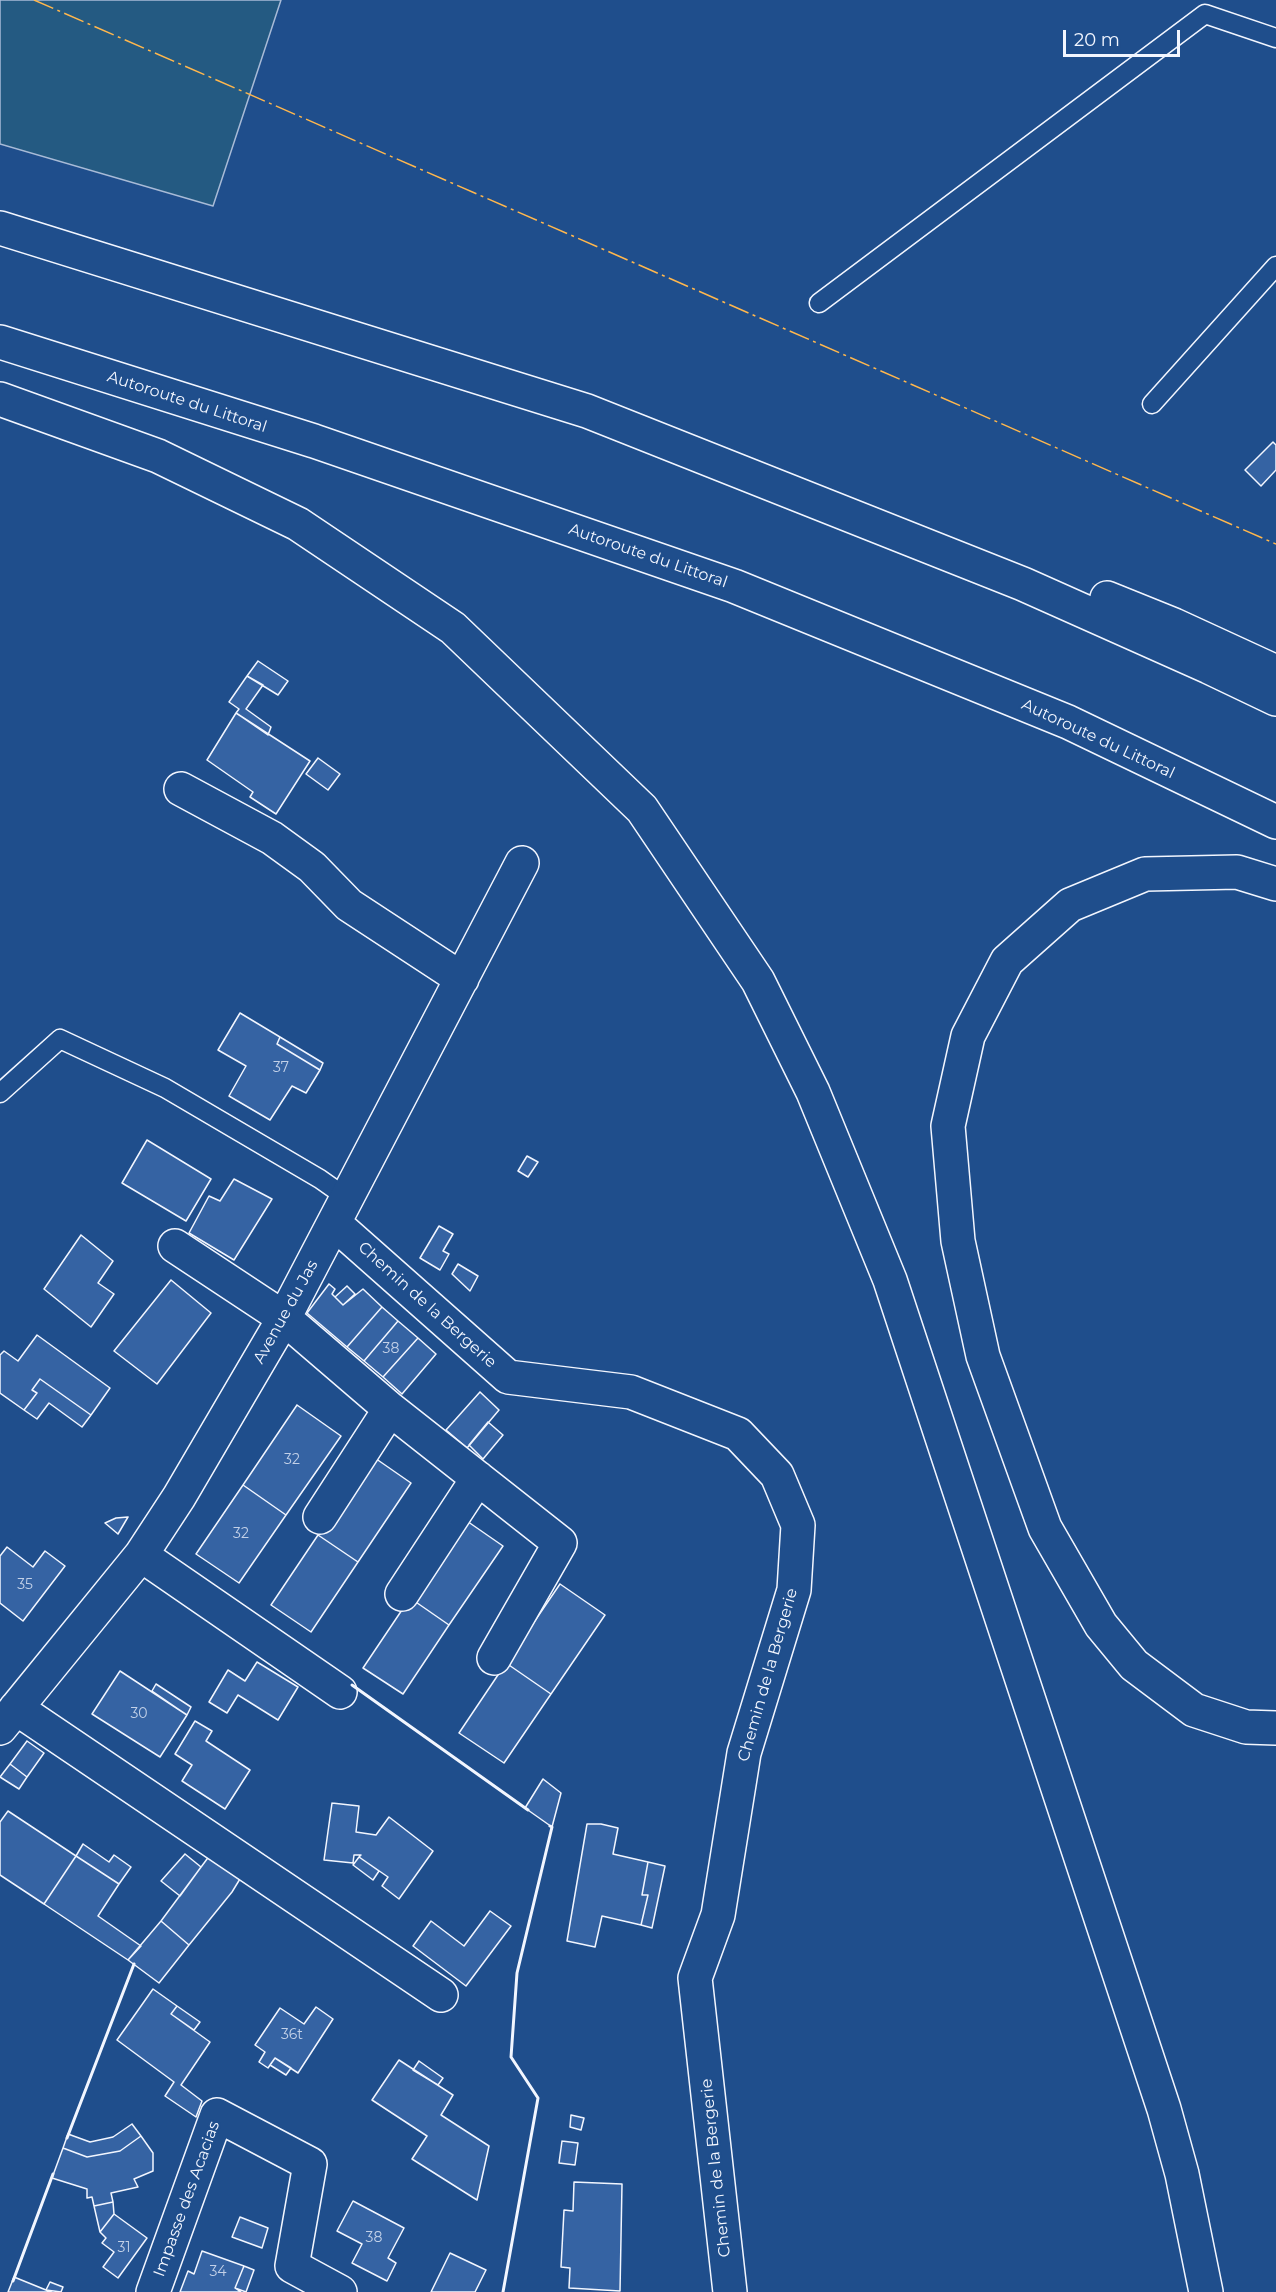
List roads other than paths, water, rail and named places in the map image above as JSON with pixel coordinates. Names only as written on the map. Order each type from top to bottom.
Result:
[{"type":"main road","points":[[0,228],[586,411],[951,535],[1174,625],[1276,672]]},
{"type":"main road","name":"Autoroute du Littoral","points":[[0,342],[314,441],[734,586],[1068,722],[1276,822]]},
{"type":"main road","points":[[0,399],[158,456],[298,524],[453,628],[642,809],[758,981],[813,1092],[890,1280],[1164,2109],[1182,2174],[1206,2292]]},
{"type":"main road","points":[[586,411],[1023,584],[1209,666],[1276,699]]},
{"type":"main road","points":[[181,789],[272,838],[312,867],[349,905],[462,979]]},
{"type":"main road","name":"Avenue du Jas","points":[[8,1718],[141,1556],[179,1497],[284,1318],[522,863]]},
{"type":"main road","points":[[1276,884],[1238,872],[1145,874],[1070,905],[1007,961],[968,1036],[948,1126],[958,1241],[983,1356],[1045,1528],[1101,1625],[1134,1665],[1194,1710],[1246,1727],[1276,1728]]},
{"type":"main road","name":"Chemin de la Bergerie","points":[[340,1210],[508,1377],[631,1392],[738,1434],[777,1475],[798,1525],[794,1590],[744,1753],[718,1915],[695,1978],[730,2292]]},
{"type":"main road","points":[[176,1246],[284,1318],[390,1409],[560,1543],[494,1658]]},
{"type":"main road","points":[[320,1517],[390,1409]]},
{"type":"main road","points":[[402,1594],[478,1478]]},
{"type":"main road","points":[[141,1556],[340,1692]]},
{"type":"main road","points":[[8,1718],[441,1995]]},
{"type":"main road","name":"Impasse des Acacias","points":[[153,2292],[217,2115],[310,2163],[292,2266],[340,2292]]},
{"type":"lane","points":[[819,303],[1205,14],[1276,38]]},
{"type":"lane","points":[[1152,404],[1276,266]]},
{"type":"lane","points":[[0,1093],[60,1039],[165,1088],[320,1179],[340,1210]]}]
